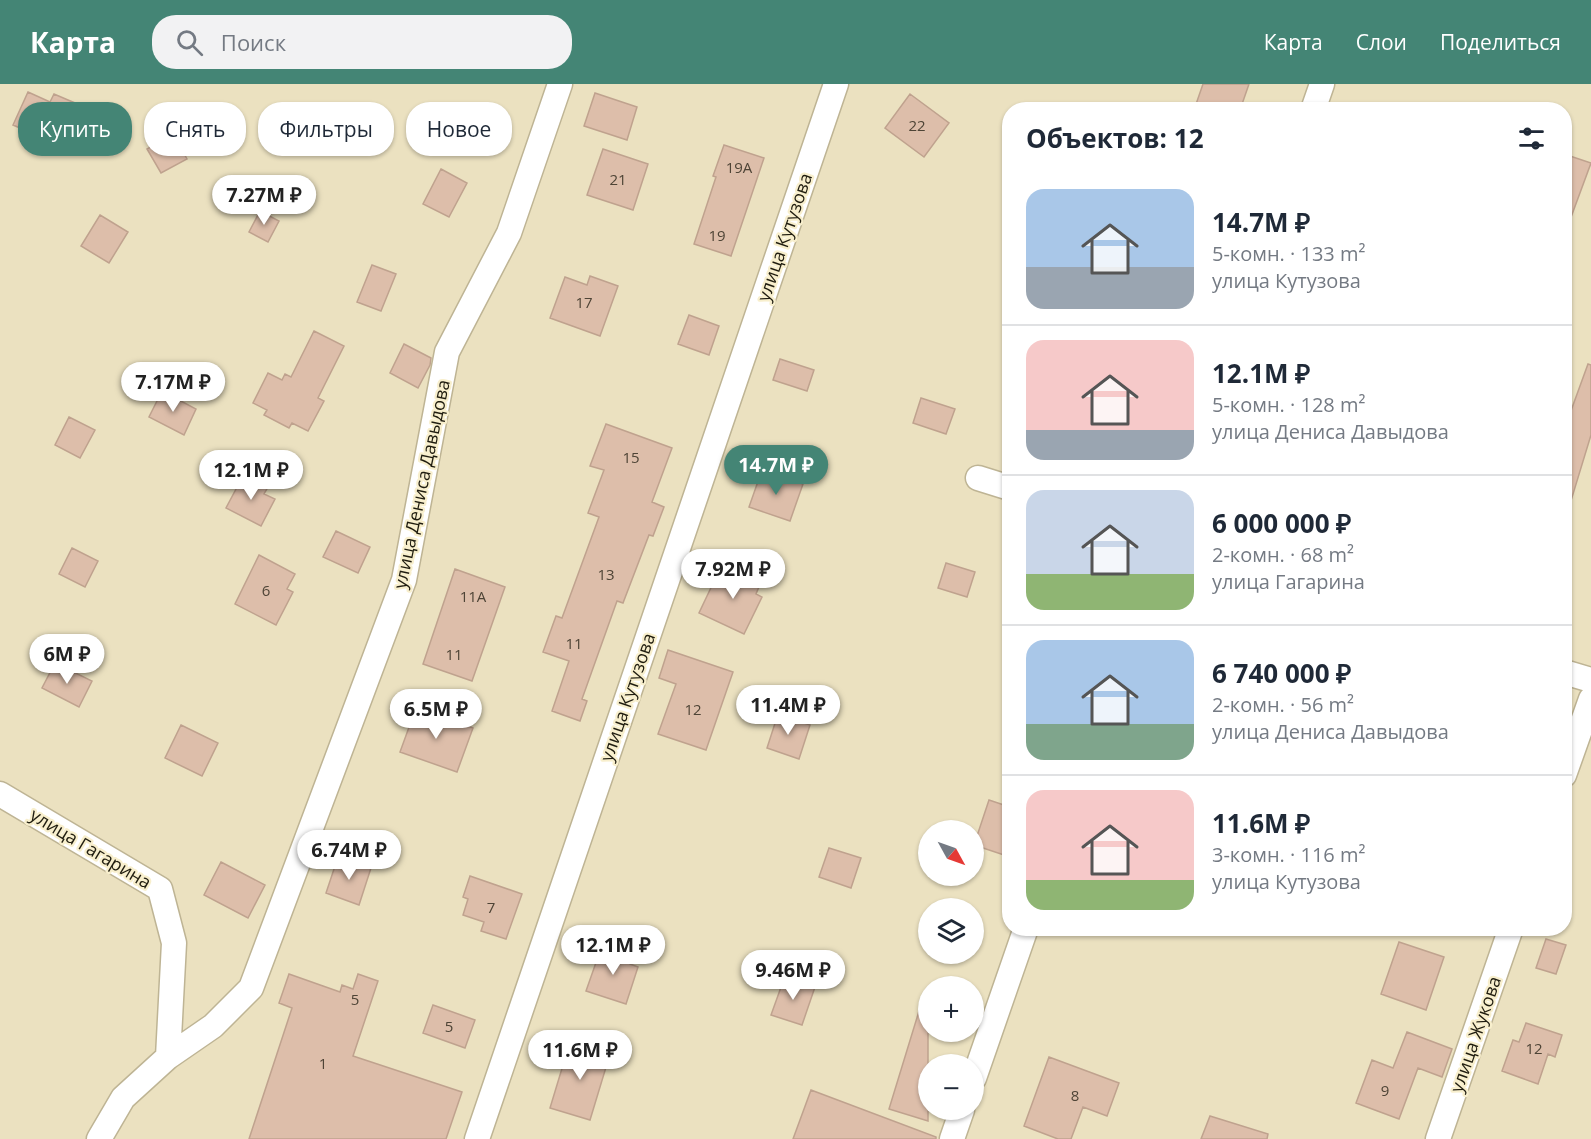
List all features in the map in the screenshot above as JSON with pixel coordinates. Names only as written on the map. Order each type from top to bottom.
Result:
[{"type":"street","name":"улица Дениса Давыдова","points":[[99,1139],[123,1098],[168,1057],[213,1026],[251,988],[404,580],[447,352],[509,233],[560,84]]},
{"type":"street","name":"улица Кутузова","points":[[477,1139],[836,84]]},
{"type":"street","points":[[1316,102],[1322,84]]},
{"type":"street","points":[[978,478],[1002,486]]},
{"type":"street","points":[[1572,674],[1591,680]]},
{"type":"street","points":[[1572,752],[1591,699]]},
{"type":"street","name":"улица Гагарина","points":[[0,795],[160,889],[174,942],[168,1057]]},
{"type":"street","points":[[982,1054],[1023,936]]},
{"type":"street","name":"улица Жукова","points":[[1438,1139],[1508,936]]},
{"type":"street","points":[[952,1139],[959,1120]]},
{"type":"building","points":[[1203,84],[1249,84],[1243,102],[1197,102]]},
{"type":"building","points":[[28,92],[50,102],[23,102]]},
{"type":"building","points":[[595,93],[637,107],[627,140],[584,126]]},
{"type":"building","points":[[54,94],[73,102],[50,102]]},
{"type":"building","points":[[910,94],[949,123],[924,157],[885,128]]},
{"type":"building","points":[[18,114],[18,127],[13,125]]},
{"type":"building","points":[[724,145],[764,158],[731,256],[694,244]]},
{"type":"building","points":[[603,149],[648,164],[633,210],[587,195]]},
{"type":"building","points":[[151,156],[185,156],[187,159],[161,173]]},
{"type":"building","points":[[1572,157],[1591,163],[1572,214]]},
{"type":"building","points":[[441,169],[467,183],[449,217],[423,204]]},
{"type":"building","points":[[260,211],[279,221],[268,242],[249,232]]},
{"type":"building","points":[[100,215],[128,232],[109,263],[81,246]]},
{"type":"building","points":[[372,265],[396,274],[381,311],[357,302]]},
{"type":"building","points":[[590,276],[618,286],[600,336],[550,318],[565,277],[587,285]]},
{"type":"building","points":[[689,315],[719,326],[709,355],[678,344]]},
{"type":"building","points":[[314,331],[344,346],[318,398],[324,401],[308,431],[292,423],[289,428],[264,415],[267,410],[253,403],[268,373],[282,380],[285,374],[291,377]]},
{"type":"building","points":[[404,344],[431,358],[430,365],[418,388],[390,373]]},
{"type":"building","points":[[780,359],[814,370],[807,391],[773,380]]},
{"type":"building","points":[[1588,364],[1591,365],[1591,435],[1572,497],[1572,408]]},
{"type":"building","points":[[162,391],[196,409],[184,435],[149,417]]},
{"type":"building","points":[[921,398],[955,409],[946,434],[913,423]]},
{"type":"building","points":[[69,417],[95,430],[80,458],[55,445]]},
{"type":"building","points":[[606,424],[672,448],[652,502],[664,507],[653,536],[649,535],[623,603],[617,601],[582,699],[587,701],[580,721],[552,711],[569,661],[543,652],[556,616],[562,618],[599,517],[588,513],[604,470],[590,466]]},
{"type":"building","points":[[762,470],[803,484],[790,521],[749,507]]},
{"type":"building","points":[[244,474],[268,487],[264,494],[275,499],[261,526],[226,508]]},
{"type":"building","points":[[336,531],[370,547],[358,573],[323,557]]},
{"type":"building","points":[[72,548],[98,561],[85,587],[59,574]]},
{"type":"building","points":[[259,555],[295,574],[287,589],[293,592],[276,625],[235,604]]},
{"type":"building","points":[[946,563],[975,572],[967,597],[938,588]]},
{"type":"building","points":[[726,565],[761,582],[756,594],[762,597],[744,634],[699,613],[717,575],[721,577]]},
{"type":"building","points":[[455,569],[505,587],[472,681],[423,664]]},
{"type":"building","points":[[668,650],[733,672],[706,750],[658,734],[676,684],[659,678]]},
{"type":"building","points":[[55,663],[92,681],[79,707],[42,688]]},
{"type":"building","points":[[416,708],[473,728],[457,772],[400,752]]},
{"type":"building","points":[[778,714],[810,725],[799,759],[767,748]]},
{"type":"building","points":[[181,725],[218,743],[202,776],[165,758]]},
{"type":"building","points":[[989,800],[1002,804],[1002,854],[984,848],[982,820]]},
{"type":"building","points":[[829,848],[861,858],[851,888],[819,877]]},
{"type":"building","points":[[338,857],[371,868],[359,905],[326,893]]},
{"type":"building","points":[[221,862],[265,885],[248,918],[204,895]]},
{"type":"building","points":[[470,876],[522,894],[506,939],[481,931],[484,922],[463,915],[468,899],[463,897]]},
{"type":"building","points":[[1546,939],[1566,945],[1556,974],[1536,968]]},
{"type":"building","points":[[1399,942],[1444,957],[1426,1010],[1381,994]]},
{"type":"building","points":[[611,947],[633,954],[630,964],[638,967],[626,1004],[586,991],[599,954],[608,957]]},
{"type":"building","points":[[289,974],[340,992],[342,985],[353,989],[358,974],[378,981],[353,1056],[462,1092],[446,1139],[249,1139],[292,1008],[279,1003]]},
{"type":"building","points":[[785,976],[815,987],[802,1025],[771,1015]]},
{"type":"building","points":[[433,1005],[475,1020],[465,1048],[423,1033]]},
{"type":"building","points":[[918,1014],[918,1042],[928,1042],[928,1054],[918,1054],[918,1118],[889,1109]]},
{"type":"building","points":[[1526,1023],[1562,1035],[1555,1057],[1548,1054],[1538,1084],[1502,1071],[1513,1040],[1519,1042]]},
{"type":"building","points":[[1407,1032],[1452,1049],[1442,1077],[1418,1068],[1399,1119],[1356,1103],[1372,1060],[1393,1068]]},
{"type":"building","points":[[570,1042],[610,1054],[590,1120],[550,1108]]},
{"type":"building","points":[[1049,1057],[1119,1083],[1107,1116],[1083,1107],[1071,1139],[1058,1139],[1024,1126]]},
{"type":"building","points":[[811,1090],[936,1137],[936,1139],[793,1139]]},
{"type":"building","points":[[1210,1116],[1268,1134],[1267,1139],[1201,1139]]}]
